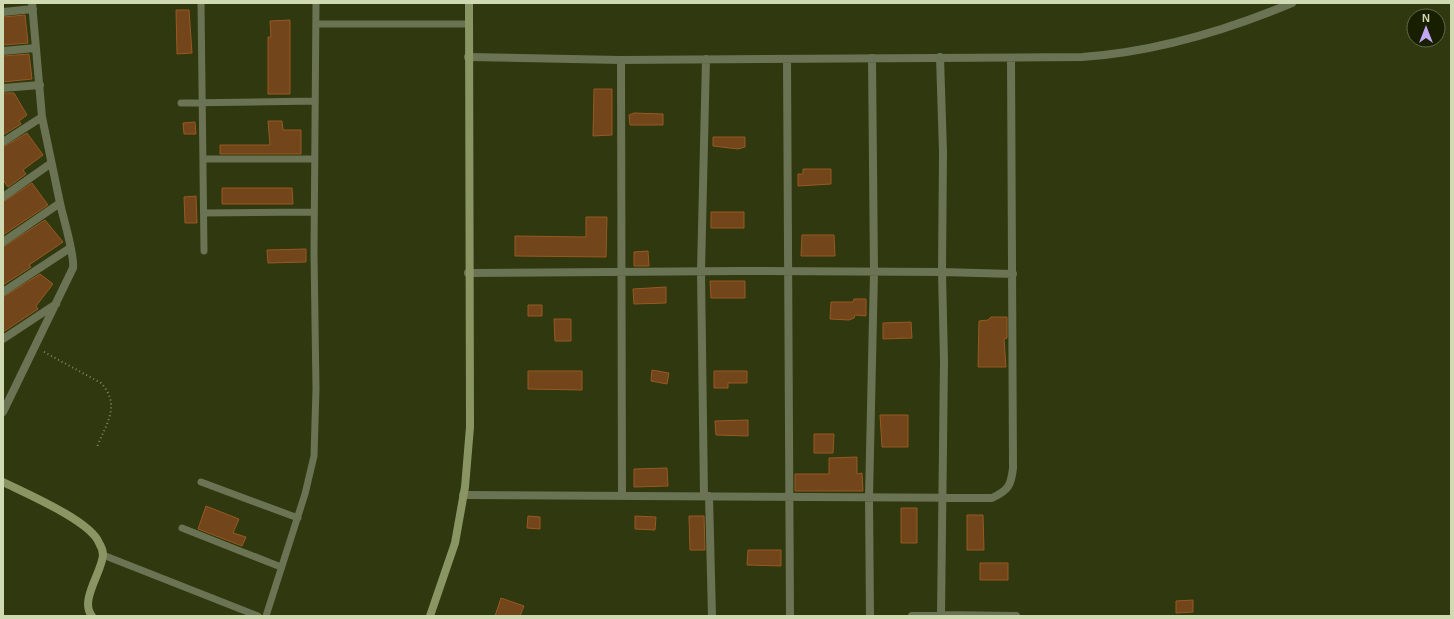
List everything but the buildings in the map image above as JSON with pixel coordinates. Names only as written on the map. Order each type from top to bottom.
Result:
[{"type":"main road","points":[[430,616],[455,543],[464,494],[470,427],[468,273],[469,3]]},
{"type":"main road","points":[[3,482],[40,500],[89,529],[99,542],[103,555],[88,599],[90,615]]},
{"type":"street","points":[[468,57],[620,60],[940,57],[1011,58],[1105,56],[1168,45],[1213,33],[1292,3]]},
{"type":"street","points":[[3,12],[33,6],[35,48],[40,85],[42,117],[50,164],[74,259],[73,268],[36,347],[3,412]]},
{"type":"street","points":[[3,51],[35,48]]},
{"type":"street","points":[[940,57],[943,152],[943,497],[941,616]]},
{"type":"street","points":[[870,616],[869,497],[874,359],[872,58]]},
{"type":"street","points":[[464,494],[992,498],[1002,494],[1011,484],[1013,468],[1011,58]]},
{"type":"street","points":[[706,59],[701,271],[706,496],[712,616]]},
{"type":"street","points":[[787,59],[790,616]]},
{"type":"street","points":[[620,60],[622,496]]},
{"type":"street","points":[[3,88],[40,85]]},
{"type":"street","points":[[3,142],[42,117]]},
{"type":"street","points":[[3,197],[50,164]]},
{"type":"street","points":[[3,242],[60,203]]},
{"type":"street","points":[[3,292],[70,248]]},
{"type":"street","points":[[468,273],[789,271],[1013,274]]},
{"type":"street","points":[[3,339],[56,304]]},
{"type":"street","points":[[912,616],[1016,616]]},
{"type":"lane","points":[[201,3],[204,251]]},
{"type":"lane","points":[[266,616],[298,518],[314,456],[316,389],[314,159],[316,3]]},
{"type":"lane","points":[[316,24],[469,24]]},
{"type":"lane","points":[[181,103],[315,101]]},
{"type":"lane","points":[[203,159],[314,159]]},
{"type":"lane","points":[[204,213],[314,212]]},
{"type":"lane","points":[[201,482],[298,518]]},
{"type":"lane","points":[[182,528],[282,567]]},
{"type":"lane","points":[[103,555],[258,616]]},
{"type":"path","points":[[36,347],[100,382],[106,388],[111,398],[112,409],[98,447]]}]
